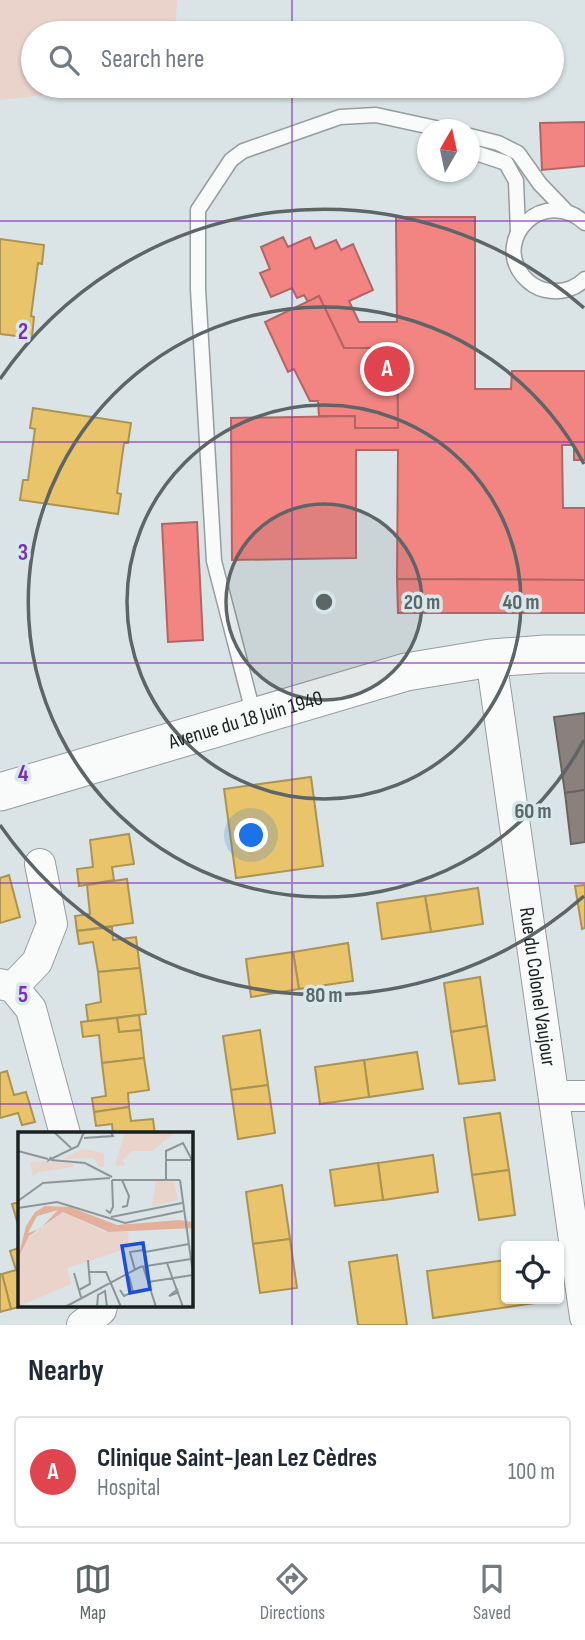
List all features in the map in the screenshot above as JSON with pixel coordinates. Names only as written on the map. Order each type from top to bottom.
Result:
[{"type":"street","name":"Avenue du 18 Juin 1940","points":[[0,792],[406,672],[491,658],[585,654]]},
{"type":"street","name":"Rue du Colonel Vaujour","points":[[491,658],[585,1317]]},
{"type":"street","points":[[40,864],[52,924],[37,962],[6,986],[31,1009],[64,1132]]},
{"type":"street","points":[[554,1096],[585,1096]]},
{"type":"street","points":[[82,1325],[102,1308]]},
{"type":"lane","points":[[254,717],[214,561],[198,289],[198,210],[231,160],[243,151],[340,117],[376,114],[417,125]]},
{"type":"lane","points":[[480,138],[518,153],[540,184],[565,210],[585,223]]},
{"type":"lane","points":[[480,154],[506,163],[516,181],[519,232]]},
{"type":"lane","points":[[565,210],[538,213],[527,221],[514,245],[515,259],[519,272],[528,282],[540,289],[554,292],[567,290],[580,285],[585,279]]},
{"type":"shaded area","points":[[0,0],[177,0],[176,21],[21,21],[21,98],[0,100]]},
{"type":"building: Homes","points":[[0,239],[44,245],[42,264],[38,263],[31,316],[34,317],[32,338],[0,334]]},
{"type":"building: Homes","points":[[33,408],[131,423],[128,443],[124,443],[117,493],[121,494],[118,514],[20,500],[23,480],[28,480],[35,429],[30,428]]},
{"type":"building: Homes","points":[[311,777],[323,866],[236,878],[224,789]]},
{"type":"building: Homes","points":[[129,834],[134,864],[112,867],[114,880],[79,886],[77,869],[93,867],[90,840]]},
{"type":"building: Homes","points":[[9,875],[20,917],[0,923],[0,878]]},
{"type":"building: Homes","points":[[127,879],[133,923],[77,931],[75,916],[90,914],[87,885]]},
{"type":"building: Homes","points":[[585,885],[585,928],[582,929],[575,886]]},
{"type":"building: Homes","points":[[478,888],[483,924],[431,932],[425,896]]},
{"type":"building: Homes","points":[[425,896],[431,932],[382,939],[377,903]]},
{"type":"building: Homes","points":[[112,927],[113,940],[136,937],[140,968],[98,972],[93,942],[79,944],[77,931]]},
{"type":"building: Homes","points":[[348,943],[353,981],[299,989],[293,952]]},
{"type":"building: Homes","points":[[293,952],[299,989],[251,997],[246,959]]},
{"type":"building: Homes","points":[[140,968],[146,1014],[88,1021],[86,1005],[101,1002],[98,972]]},
{"type":"building: Homes","points":[[480,977],[487,1026],[451,1032],[444,983]]},
{"type":"building: Homes","points":[[139,1015],[141,1030],[119,1032],[117,1018]]},
{"type":"building: Homes","points":[[117,1018],[119,1032],[141,1030],[144,1058],[102,1063],[99,1035],[83,1037],[81,1022]]},
{"type":"building: Homes","points":[[487,1026],[495,1080],[459,1084],[451,1032]]},
{"type":"building: Homes","points":[[260,1030],[268,1085],[231,1090],[223,1036]]},
{"type":"building: Homes","points":[[417,1052],[423,1089],[369,1097],[364,1060]]},
{"type":"building: Homes","points":[[144,1058],[149,1090],[128,1093],[129,1107],[94,1112],[92,1098],[106,1096],[102,1063]]},
{"type":"building: Homes","points":[[364,1060],[369,1097],[320,1104],[315,1067]]},
{"type":"building: Homes","points":[[7,1071],[14,1095],[26,1092],[35,1122],[22,1125],[18,1113],[0,1118],[0,1073]]},
{"type":"building: Homes","points":[[268,1085],[275,1133],[238,1139],[231,1090]]},
{"type":"building: Homes","points":[[129,1107],[131,1121],[153,1119],[155,1132],[113,1132],[112,1124],[96,1126],[94,1112]]},
{"type":"building: Homes","points":[[500,1113],[509,1170],[472,1175],[464,1118]]},
{"type":"building: Homes","points":[[433,1155],[438,1192],[383,1200],[378,1163]]},
{"type":"building: Homes","points":[[378,1163],[383,1200],[335,1206],[330,1170]]},
{"type":"building: Homes","points":[[509,1170],[515,1215],[479,1220],[472,1175]]},
{"type":"building: Homes","points":[[282,1185],[290,1239],[253,1244],[246,1192]]},
{"type":"building: Homes","points":[[18,1202],[18,1225],[12,1204]]},
{"type":"building: Homes","points":[[290,1239],[297,1288],[260,1293],[253,1244]]},
{"type":"building: Homes","points":[[18,1248],[18,1307],[11,1309],[2,1274],[16,1270],[10,1251]]},
{"type":"building: Homes","points":[[397,1255],[407,1325],[358,1325],[349,1262]]},
{"type":"building: Homes","points":[[501,1261],[501,1304],[528,1304],[433,1318],[427,1271]]},
{"type":"building: Homes","points":[[0,1274],[11,1309],[0,1312]]},
{"type":"building: Health","points":[[585,122],[585,166],[542,170],[540,123]]},
{"type":"building: Health","points":[[396,217],[475,217],[475,389],[511,389],[512,371],[585,371],[585,460],[574,460],[574,445],[562,445],[563,508],[585,508],[585,580],[397,579],[398,450],[356,450],[356,558],[232,560],[231,418],[355,416],[355,428],[398,428],[397,348],[344,348],[319,296],[308,302],[304,295],[297,298],[292,288],[271,297],[260,273],[270,269],[261,247],[283,237],[288,247],[310,237],[315,249],[336,240],[341,250],[353,244],[373,290],[349,301],[359,322],[397,322]]},
{"type":"building: Health","points":[[319,296],[344,348],[397,348],[398,428],[355,428],[355,416],[319,416],[318,401],[310,401],[294,369],[288,372],[265,322]]},
{"type":"building: Health","points":[[197,522],[203,640],[168,642],[162,524]]},
{"type":"building: Health","points":[[397,579],[585,580],[585,613],[398,613]]},
{"type":"building: Industry","points":[[585,713],[585,790],[565,793],[554,717]]},
{"type":"building: Industry","points":[[585,790],[585,842],[571,844],[565,793]]},
{"type":"place","name":"Clinique Saint-Jean Lez Cèdres","points":[[387,369]]}]
